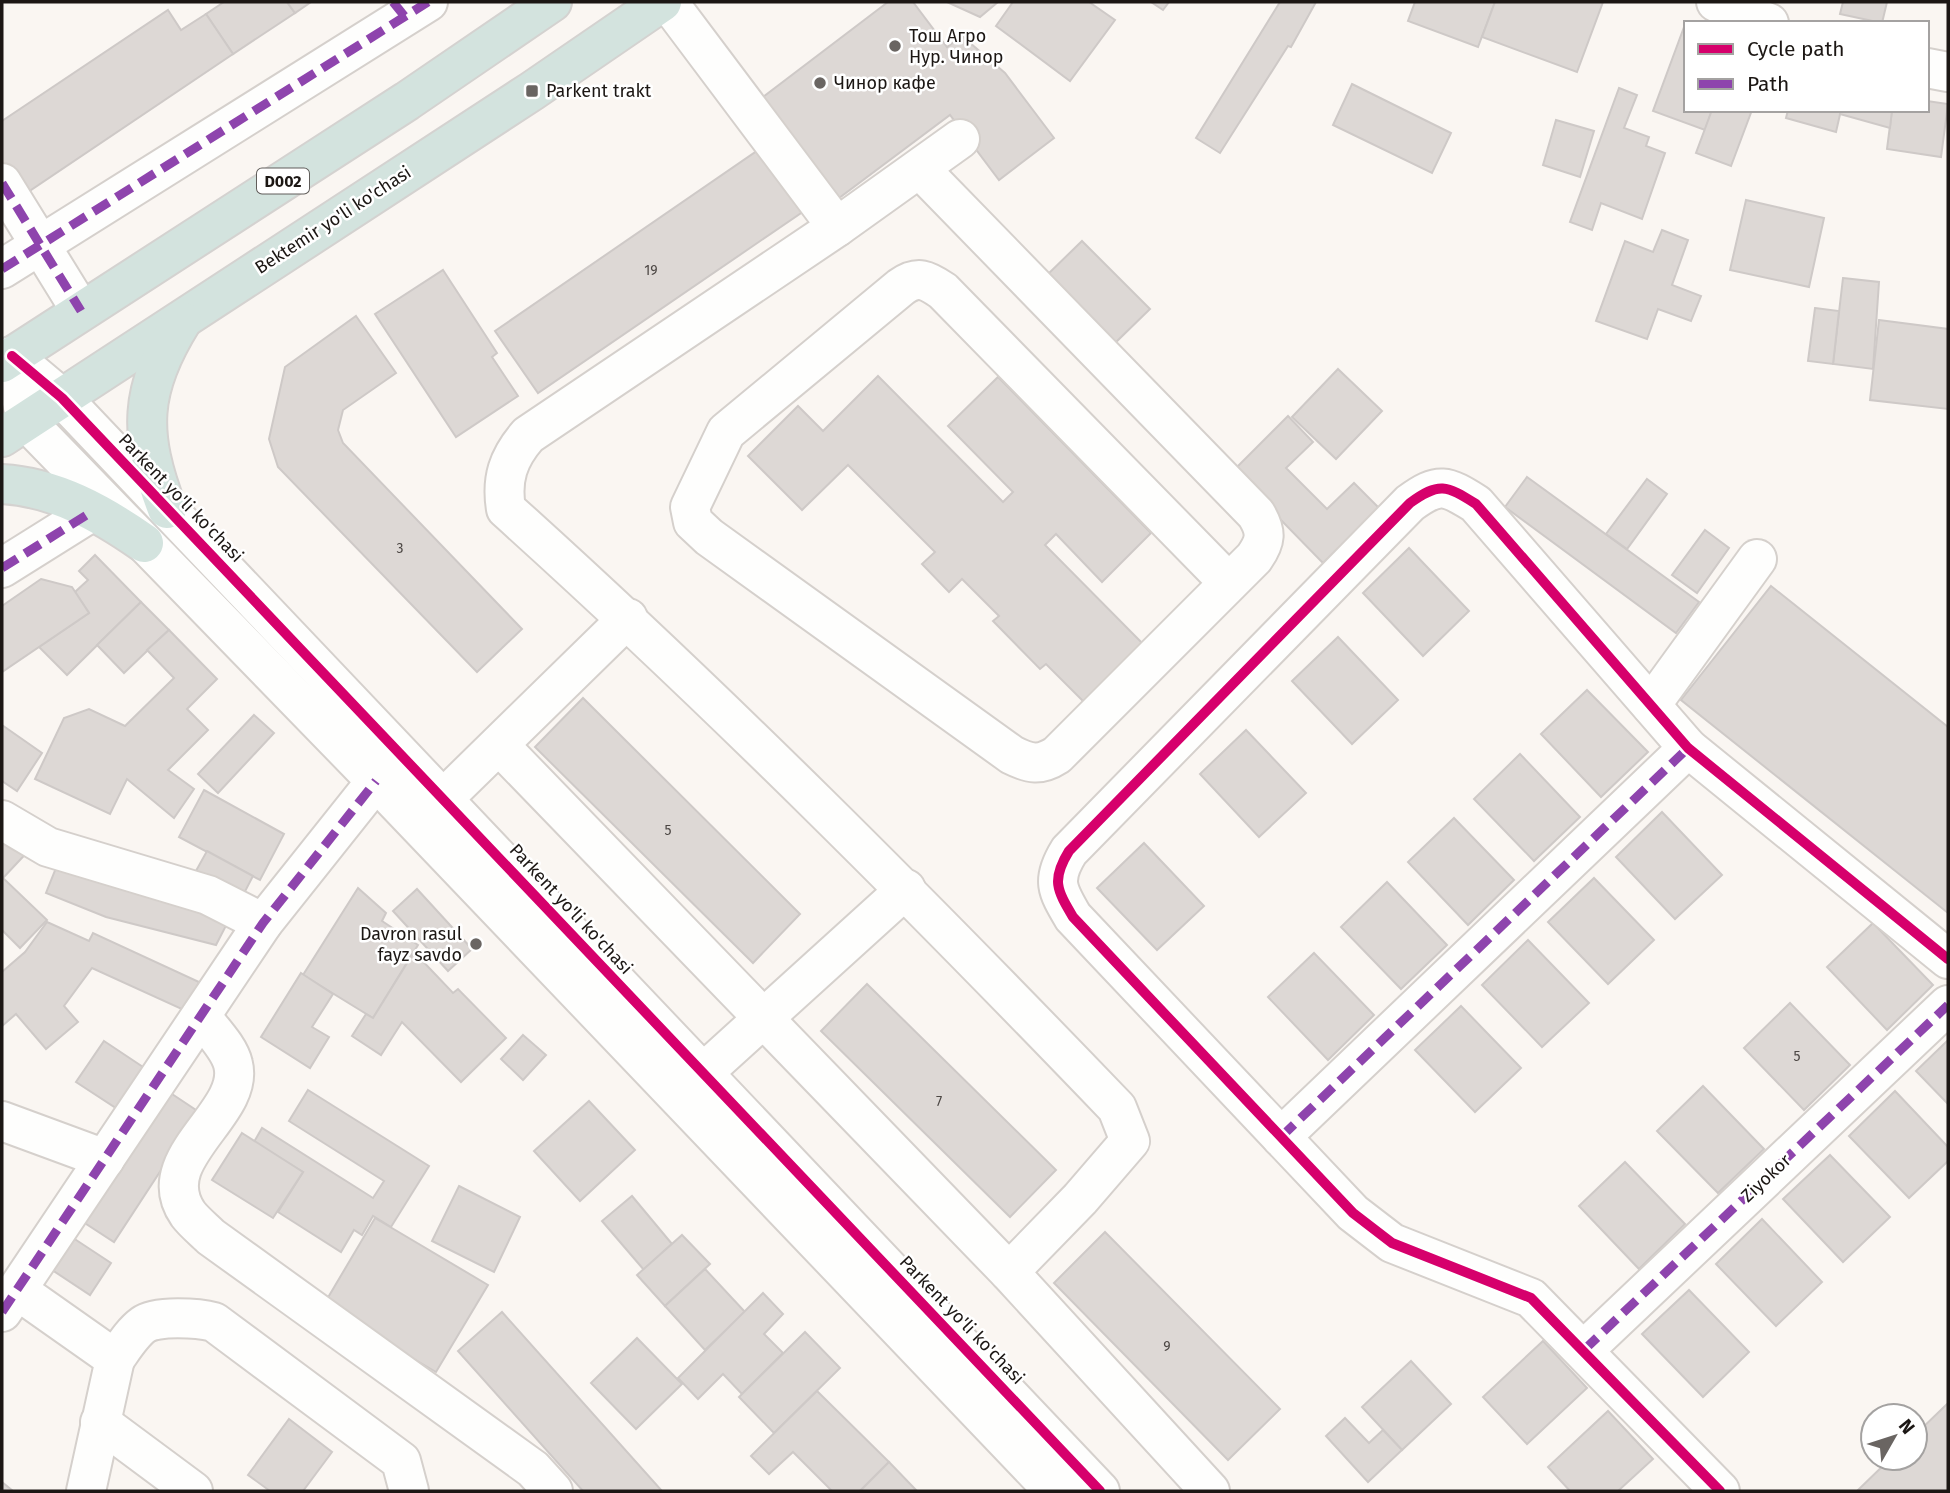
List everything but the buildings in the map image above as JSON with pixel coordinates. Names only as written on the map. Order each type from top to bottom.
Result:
[{"type":"highway","name":"D002","points":[[7,359],[407,101],[552,2]]},
{"type":"highway","name":"Bektemir yo'li ko'chasi","points":[[14,429],[521,98],[662,2]]},
{"type":"highway","points":[[167,509],[152,470],[146,433],[149,395],[160,356],[185,316]]},
{"type":"highway","points":[[2,484],[40,489],[93,511],[144,543]]},
{"type":"street","points":[[668,2],[837,228]]},
{"type":"street","points":[[1716,2],[1764,21]]},
{"type":"street","points":[[2,269],[409,7]]},
{"type":"street","points":[[1929,68],[1948,72]]},
{"type":"street","points":[[960,139],[921,170],[837,228],[528,435],[516,450],[506,470],[503,489],[506,509],[628,618],[906,889],[1117,1108],[1130,1141],[1080,1199],[1009,1272]]},
{"type":"street","points":[[921,170],[1256,514],[1264,527],[1265,543],[1229,583],[1057,755],[1044,763],[1029,764],[1012,755],[709,537],[693,522],[690,507],[726,432],[901,287],[913,279],[926,279],[953,301],[1229,583]]},
{"type":"street","points":[[2,183],[81,311]]},
{"type":"street","points":[[7,359],[14,429],[144,543],[376,781],[1054,1491]]},
{"type":"street","name":"Parkent yo'li ko'chasi","points":[[7,359],[62,398],[1100,1491]]},
{"type":"street","points":[[1720,1491],[1531,1298],[1392,1243],[1370,1228],[1073,917],[1058,892],[1058,869],[1069,851],[1410,503],[1430,489],[1451,488],[1476,504],[1688,748],[1948,959]]},
{"type":"street","points":[[2,568],[93,511]]},
{"type":"street","points":[[1651,705],[1757,559]]},
{"type":"street","points":[[443,799],[628,618]]},
{"type":"street","points":[[499,745],[1009,1272],[1210,1491]]},
{"type":"street","points":[[1281,1137],[1688,748]]},
{"type":"street","points":[[115,1359],[9,1301],[263,923],[376,781]]},
{"type":"street","points":[[2,820],[48,847],[208,895],[263,923]]},
{"type":"street","points":[[703,1073],[766,1019],[906,889]]},
{"type":"street","name":"Ziyokor","points":[[1584,1350],[1948,1005]]},
{"type":"street","points":[[201,1016],[233,1063],[235,1080],[183,1164],[179,1185],[187,1213],[211,1237],[533,1469],[554,1491]]},
{"type":"street","points":[[2,1121],[105,1159]]},
{"type":"street","points":[[86,1491],[115,1359],[141,1326],[149,1321],[192,1319],[215,1322],[401,1461],[409,1491]]},
{"type":"street","points":[[100,1422],[193,1491]]},
{"type":"marked path","points":[[393,2],[406,18]]},
{"type":"marked path","points":[[2,269],[428,2]]},
{"type":"marked path","points":[[2,183],[81,311]]},
{"type":"marked path","points":[[2,568],[93,511]]},
{"type":"marked path","points":[[1281,1137],[1688,748]]},
{"type":"marked path","points":[[2,1312],[263,923],[376,781]]},
{"type":"marked path","points":[[1584,1350],[1948,1005]]},
{"type":"cycle path","points":[[12,356],[62,398],[1100,1491]]},
{"type":"cycle path","points":[[1720,1491],[1531,1298],[1392,1243],[1353,1213],[1073,917],[1058,885],[1063,861],[1069,851],[1410,503],[1428,492],[1443,489],[1457,493],[1476,504],[1688,748],[1948,959]]},
{"type":"place","name":"Тош Агро Нур. Чинор","points":[[895,46]]},
{"type":"place","name":"Чинор кафе","points":[[820,83]]},
{"type":"place","name":"Parkent trakt","points":[[532,91]]},
{"type":"place","name":"Davron rasul fayz savdo","points":[[476,944]]}]
